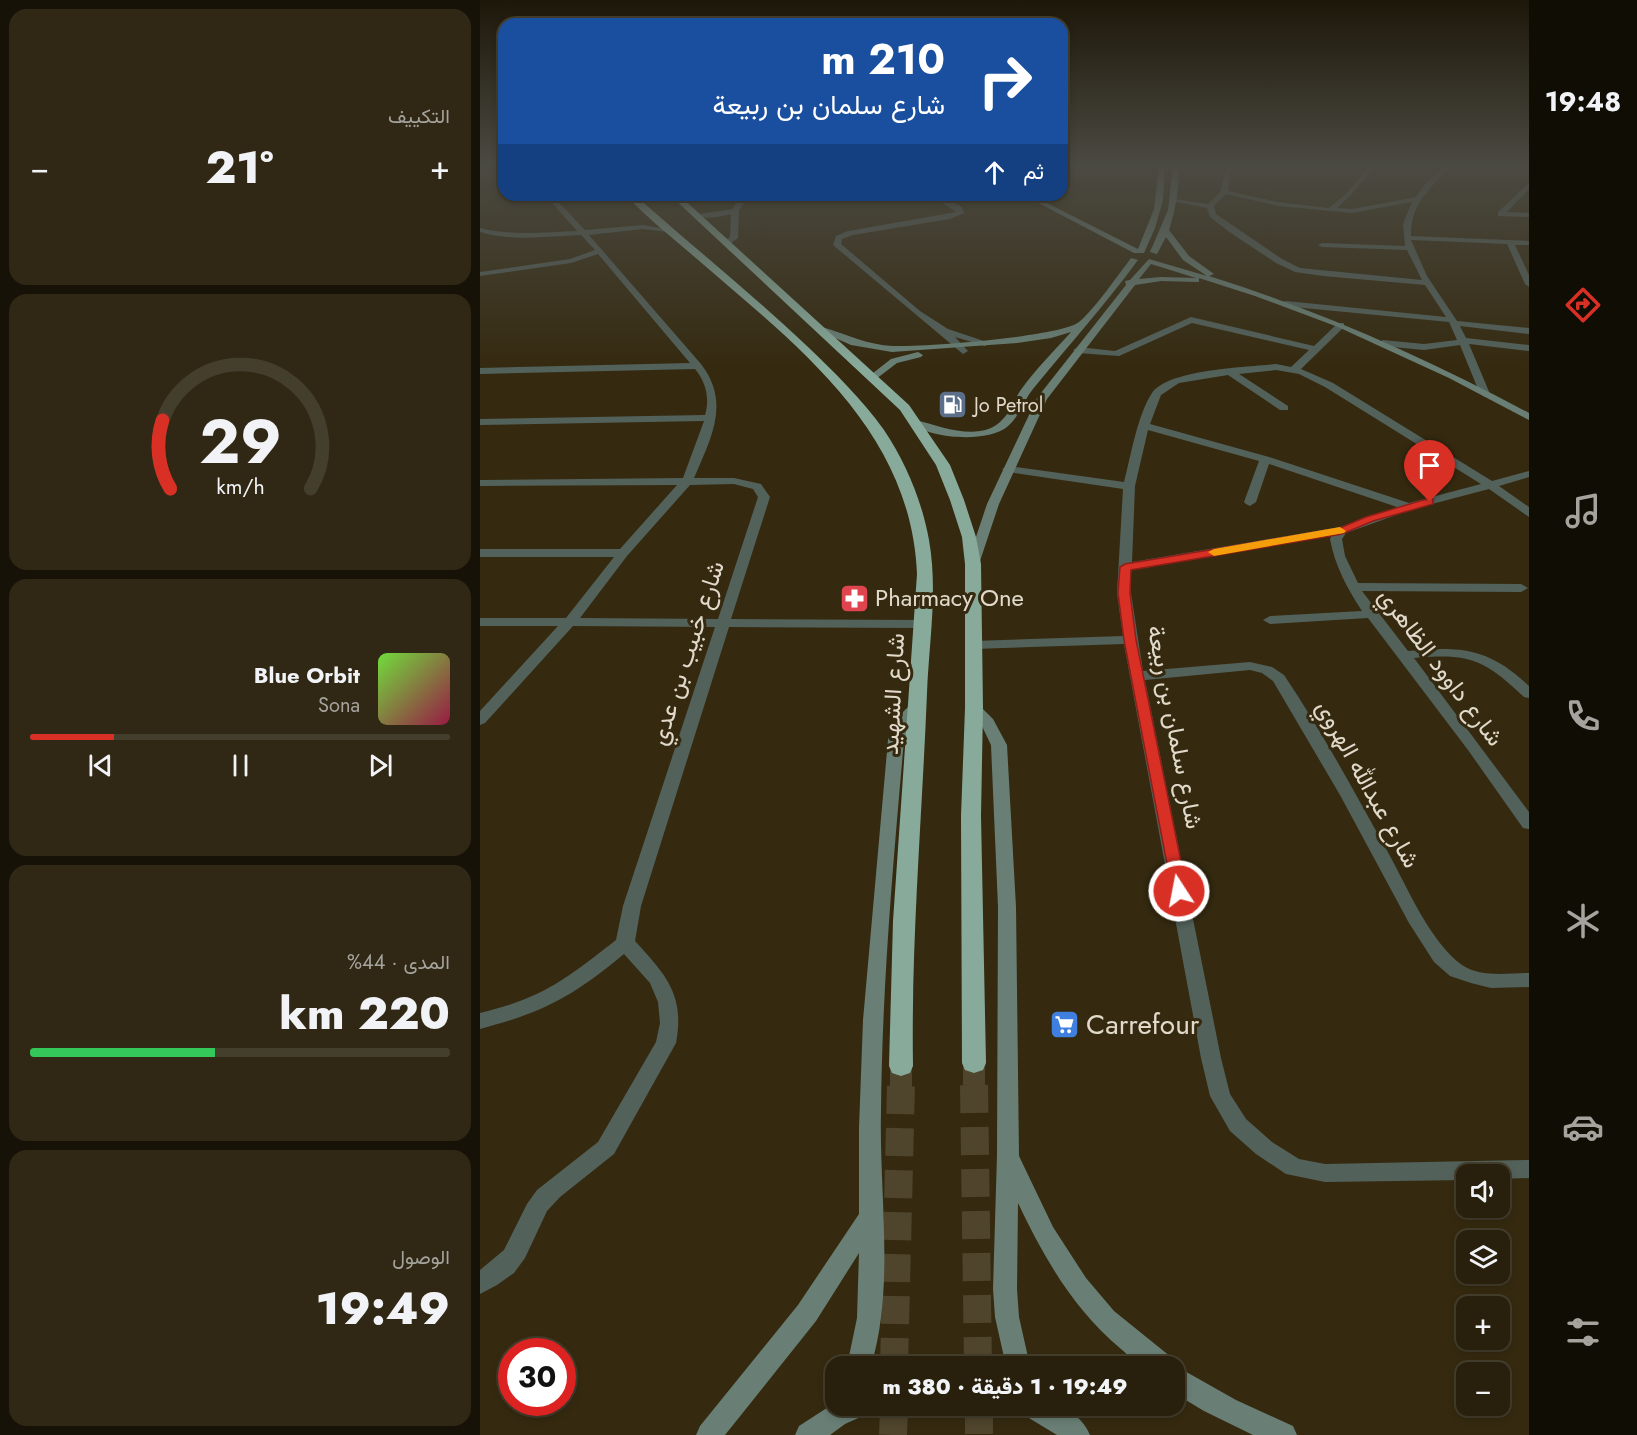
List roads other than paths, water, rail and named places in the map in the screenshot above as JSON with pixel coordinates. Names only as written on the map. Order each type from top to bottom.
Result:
[{"type":"highway","points":[[708,232],[716,239],[727,242]]},
{"type":"highway","points":[[716,232],[898,401],[916,423],[943,465],[969,537],[973,564],[974,645],[971,816],[974,1063]]},
{"type":"highway","name":"شارع الشهيد","points":[[674,233],[795,340],[862,409],[898,467],[922,540],[924,566],[918,706],[902,935],[901,1066]]},
{"type":"main road","points":[[1096,232],[1110,244],[1135,254],[1154,257],[1341,326],[1383,344],[1529,417]]},
{"type":"main road","points":[[916,423],[956,434],[994,429],[1004,425],[1023,395],[1118,282],[1151,232]]},
{"type":"main road","points":[[973,564],[993,504],[1042,398],[1131,283],[1154,257],[1166,232],[1186,258],[1232,285]]},
{"type":"main road","points":[[1100,234],[1130,237]]},
{"type":"main road","points":[[1118,282],[1171,279],[1232,285]]},
{"type":"main road","points":[[873,377],[886,365],[903,358],[985,343],[1051,335],[1085,324]]},
{"type":"main road","points":[[822,330],[854,343],[879,348],[961,348],[1038,344],[1059,351]]},
{"type":"main road","points":[[1023,395],[1042,398]]},
{"type":"main road","points":[[1510,408],[1529,427]]},
{"type":"main road","points":[[862,1356],[872,1311],[871,1043],[878,922],[896,740],[904,721],[918,706]]},
{"type":"main road","points":[[974,708],[988,722],[999,745],[1007,907],[1008,1155],[1005,1289],[1010,1335],[1015,1356]]},
{"type":"main road","points":[[1008,1155],[1032,1212],[1069,1274],[1091,1304],[1151,1356]]},
{"type":"main road","points":[[709,1435],[807,1313],[870,1217]]},
{"type":"main road","points":[[1185,1385],[1249,1420],[1284,1435]]},
{"type":"main road","points":[[808,1435],[835,1416]]},
{"type":"main road","points":[[1051,1416],[1077,1435]]},
{"type":"street","points":[[481,234],[590,232]]},
{"type":"street","points":[[667,232],[674,233]]},
{"type":"street","points":[[727,242],[734,237],[734,232]]},
{"type":"street","points":[[853,232],[843,235],[836,242],[840,248],[917,313],[944,331],[961,348]]},
{"type":"street","points":[[1235,232],[1279,261],[1298,270],[1427,283]]},
{"type":"street","points":[[1407,232],[1409,248],[1427,283],[1453,322],[1485,394]]},
{"type":"street","points":[[480,720],[569,624],[623,553],[687,481],[713,407],[711,388],[698,366],[609,261],[581,233]]},
{"type":"street","points":[[1407,238],[1529,243]]},
{"type":"street","points":[[1510,242],[1529,284]]},
{"type":"street","points":[[1322,245],[1409,248]]},
{"type":"street","points":[[571,261],[600,251]]},
{"type":"street","points":[[480,274],[571,261],[609,261]]},
{"type":"street","points":[[1286,304],[1529,331]]},
{"type":"street","points":[[1078,350],[1116,354],[1191,320],[1316,349]]},
{"type":"street","points":[[1294,370],[1341,326]]},
{"type":"street","points":[[944,331],[985,343]]},
{"type":"street","points":[[1383,344],[1424,347],[1445,346],[1461,341],[1529,348]]},
{"type":"street","points":[[480,371],[698,366]]},
{"type":"street","points":[[1008,469],[1129,486],[1144,426],[1157,393],[1182,379],[1276,367],[1294,370],[1329,385],[1491,485],[1529,513]]},
{"type":"street","points":[[1230,372],[1284,408]]},
{"type":"street","points":[[480,422],[710,418]]},
{"type":"street","points":[[1144,426],[1265,459],[1409,507]]},
{"type":"street","points":[[1251,502],[1265,459]]},
{"type":"street","points":[[1125,567],[1342,530],[1362,521],[1409,507],[1527,476]]},
{"type":"street","name":"شارع خبيب بن عدي","points":[[480,483],[687,481],[748,483],[757,486],[764,497],[633,906],[625,943]]},
{"type":"street","name":"شارع سلمان بن ربيعة","points":[[1129,486],[1124,593],[1130,640],[1220,1096],[1238,1125],[1264,1148],[1294,1167],[1325,1173],[1529,1169]]},
{"type":"street","name":"شارع داوود الظاهري","points":[[1342,530],[1336,539],[1336,549],[1354,587],[1529,824]]},
{"type":"street","points":[[480,554],[623,553]]},
{"type":"street","points":[[1354,587],[1521,588]]},
{"type":"street","points":[[1270,620],[1372,614]]},
{"type":"street","points":[[480,622],[922,624]]},
{"type":"street","points":[[974,645],[1130,640]]},
{"type":"street","points":[[1405,655],[1454,651],[1477,655],[1496,665],[1529,693]]},
{"type":"street","name":"شارع عبدالله الهروي","points":[[1137,676],[1250,666],[1267,670],[1279,678],[1348,795],[1418,923],[1441,957],[1457,971],[1471,976],[1491,981],[1529,980]]},
{"type":"street","points":[[480,1021],[512,1013],[544,1001],[573,984],[625,943],[658,979],[668,1002],[670,1023],[666,1042],[606,1148],[595,1160],[562,1181],[543,1198],[529,1218],[512,1258],[498,1273],[480,1283]]},
{"type":"tunnel","points":[[974,1063],[974,1085]]},
{"type":"tunnel","points":[[901,1066],[901,1085]]},
{"type":"tunnel","points":[[894,1356],[901,1085]]},
{"type":"tunnel","points":[[974,1085],[978,1356]]},
{"type":"tunnel","points":[[893,1435],[894,1416]]},
{"type":"tunnel","points":[[979,1416],[979,1435]]},
{"type":"place","name":"Jo Petrol","points":[[953,405]]},
{"type":"place","name":"Pharmacy One","points":[[854,598]]},
{"type":"place","name":"Carrefour","points":[[1065,1024]]}]
